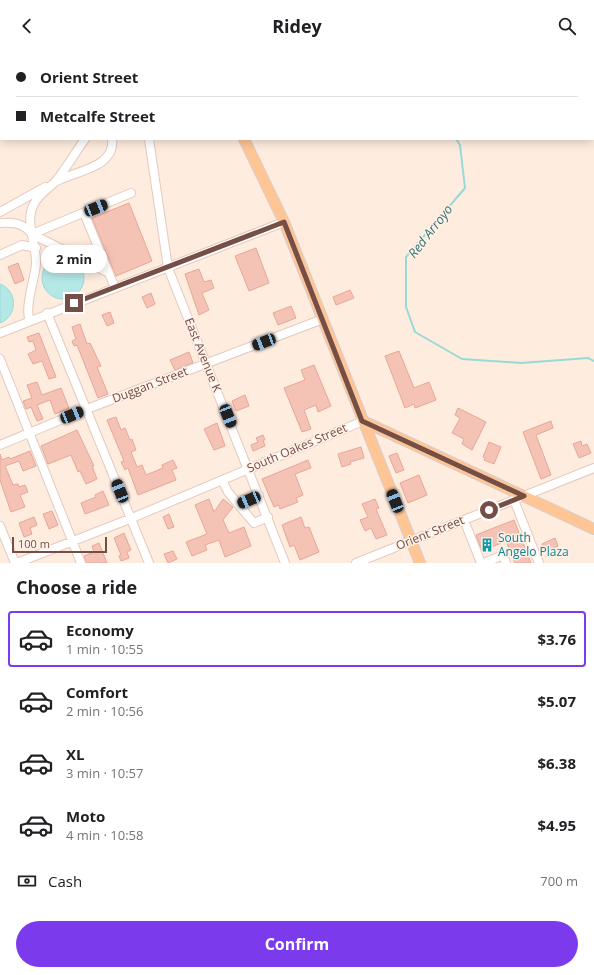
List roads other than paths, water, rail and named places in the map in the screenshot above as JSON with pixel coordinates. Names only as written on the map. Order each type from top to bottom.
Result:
[{"type":"main road","points":[[244,140],[284,222],[362,421],[420,563]]},
{"type":"main road","name":"South Oakes Street","points":[[362,421],[594,529]]},
{"type":"street","points":[[30,320],[28,311],[36,264],[36,248],[32,234],[31,218],[33,204],[43,192],[55,182],[84,140]]},
{"type":"street","points":[[0,212],[55,182],[94,166],[108,157],[113,146],[112,140]]},
{"type":"street","name":"East Avenue K","points":[[149,140],[168,268],[260,495],[285,563]]},
{"type":"street","points":[[32,234],[131,193]]},
{"type":"street","points":[[84,212],[115,288]]},
{"type":"street","points":[[0,223],[12,222],[26,227],[32,234],[109,273]]},
{"type":"street","points":[[0,333],[284,222]]},
{"type":"street","points":[[0,255],[22,245],[36,248]]},
{"type":"street","points":[[48,313],[149,563]]},
{"type":"street","name":"Duggan Street","points":[[0,445],[87,409],[323,319]]},
{"type":"street","points":[[0,360],[81,563]]},
{"type":"street","name":"South Oakes Street","points":[[16,563],[132,518],[362,421]]},
{"type":"street","name":"Orient Street","points":[[356,563],[594,468]]},
{"type":"street","points":[[222,480],[228,492],[254,523],[268,517]]},
{"type":"street","points":[[238,504],[260,495]]},
{"type":"street","points":[[514,500],[539,563]]},
{"type":"street","points":[[464,520],[480,563]]},
{"type":"street","points":[[0,526],[16,563]]},
{"type":"street","points":[[484,563],[503,555],[506,563]]},
{"type":"water","points":[[59,257],[67,257],[78,263],[84,274],[84,282],[78,293],[67,299],[59,299],[48,293],[42,282],[42,274],[48,263]]},
{"type":"water","points":[[0,284],[6,287],[10,292],[14,304],[10,315],[6,320],[0,323]]},
{"type":"waterway","name":"Red Arroyo","points":[[457,140],[460,145],[465,188],[406,257],[406,307],[415,332],[462,359],[521,363],[588,358],[594,361]]},
{"type":"place","name":"South Angelo Plaza","points":[[487,545]]}]
